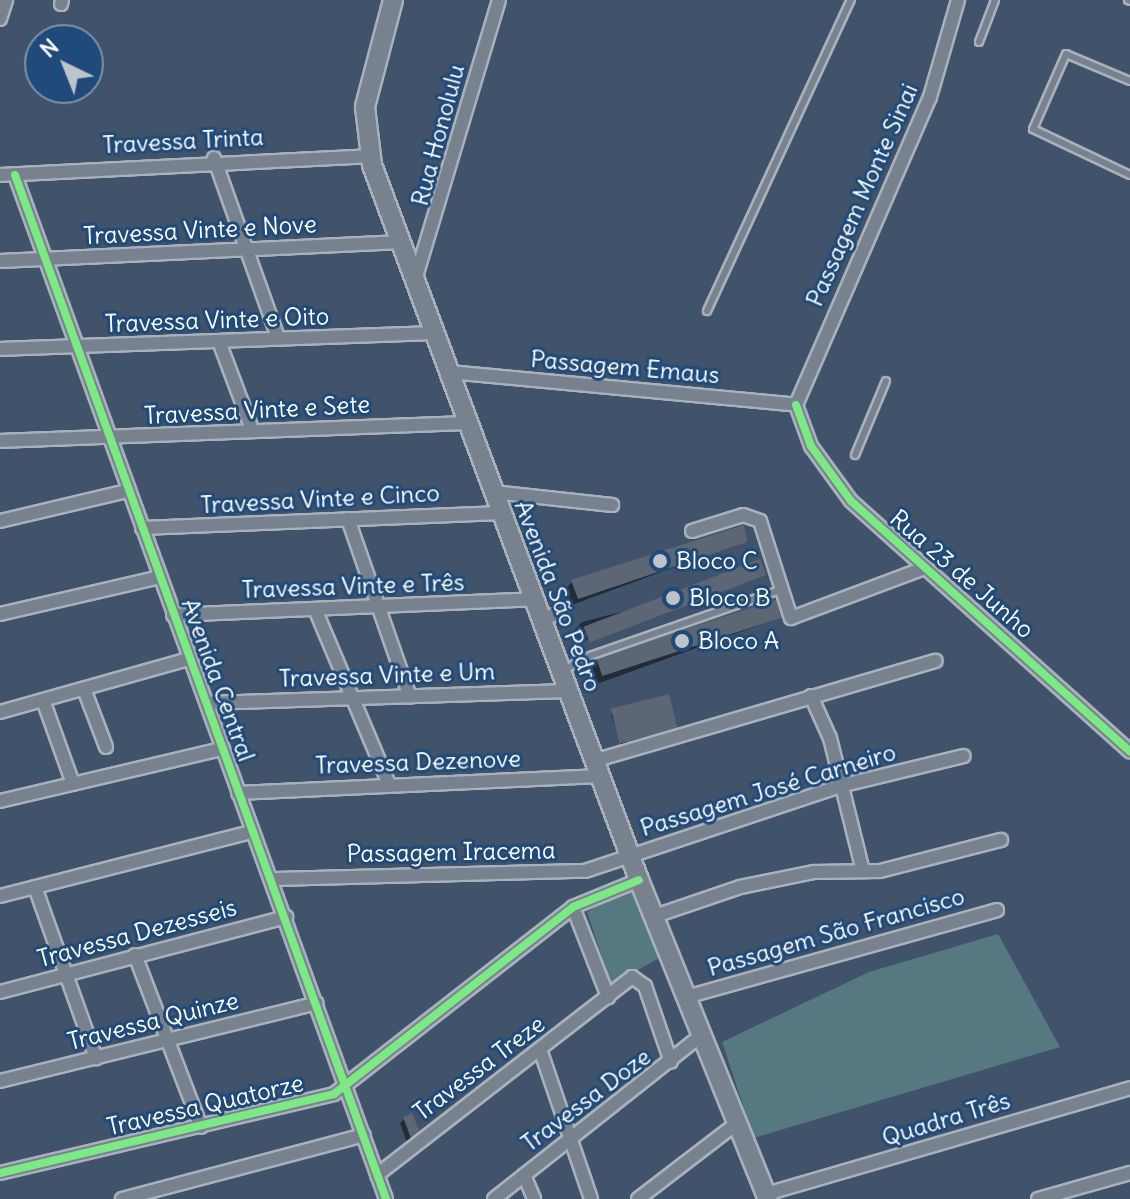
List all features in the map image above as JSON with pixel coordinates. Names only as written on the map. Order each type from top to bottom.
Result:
[{"type":"main road","name":"Avenida São Pedro","points":[[393,0],[365,107],[369,156],[596,768],[767,1196]]},
{"type":"street","points":[[0,19],[6,0]]},
{"type":"street","name":"Rua Honolulu","points":[[415,280],[499,0]]},
{"type":"street","name":"Passagem Monte Sinai","points":[[796,405],[930,97],[958,0]]},
{"type":"street","name":"Travessa Trinta","points":[[0,175],[214,158],[369,156]]},
{"type":"street","points":[[214,158],[278,338]]},
{"type":"street","name":"Avenida Central","points":[[15,175],[42,259],[286,917],[386,1199]]},
{"type":"street","name":"Travessa Vinte e Nove","points":[[0,261],[402,242]]},
{"type":"street","name":"Travessa Vinte e Oito","points":[[0,349],[220,344],[278,338],[435,333]]},
{"type":"street","points":[[220,344],[252,429]]},
{"type":"street","name":"Passagem Emaus","points":[[450,372],[796,405]]},
{"type":"street","name":"Rua 23 de Junho","points":[[796,405],[829,476],[925,568],[1129,747]]},
{"type":"street","name":"Travessa Vinte e Sete","points":[[0,441],[467,423]]},
{"type":"street","points":[[0,521],[127,491]]},
{"type":"street","points":[[493,492],[612,505]]},
{"type":"street","name":"Travessa Vinte e Cinco","points":[[142,528],[501,513]]},
{"type":"street","points":[[692,531],[743,515],[760,521],[787,615],[807,612],[925,568]]},
{"type":"street","points":[[348,519],[410,697]]},
{"type":"street","points":[[0,614],[160,577]]},
{"type":"street","name":"Travessa Vinte e Três","points":[[173,615],[534,599]]},
{"type":"street","points":[[315,609],[389,784]]},
{"type":"street","points":[[541,620],[561,612]]},
{"type":"street","points":[[0,712],[188,659]]},
{"type":"street","points":[[596,768],[811,696],[936,661]]},
{"type":"street","points":[[84,689],[106,747]]},
{"type":"street","name":"Travessa Vinte e Um","points":[[207,703],[569,691]]},
{"type":"street","points":[[811,696],[844,785],[863,871]]},
{"type":"street","points":[[43,700],[73,784]]},
{"type":"street","points":[[0,801],[222,749]]},
{"type":"street","name":"Passagem José Carneiro","points":[[631,856],[844,785],[964,756]]},
{"type":"street","name":"Travessa Dezenove","points":[[238,793],[596,768]]},
{"type":"street","points":[[0,896],[252,832]]},
{"type":"street","points":[[655,916],[783,877],[863,871],[1001,840]]},
{"type":"street","name":"Passagem Iracema","points":[[271,879],[585,871],[631,856]]},
{"type":"street","points":[[585,871],[593,894]]},
{"type":"street","name":"Travessa Quatorze","points":[[0,1173],[201,1127],[347,1086],[573,907],[593,894],[639,880]]},
{"type":"street","points":[[35,887],[96,1058]]},
{"type":"street","points":[[573,907],[608,997]]},
{"type":"street","name":"Passagem São Francisco","points":[[686,997],[997,910]]},
{"type":"street","name":"Travessa Dezesseis","points":[[0,992],[286,917]]},
{"type":"street","points":[[135,955],[201,1127]]},
{"type":"street","name":"Travessa Treze","points":[[377,1175],[608,997],[640,978],[671,1062]]},
{"type":"street","name":"Travessa Quinze","points":[[0,1081],[317,1003]]},
{"type":"street","name":"Travessa Doze","points":[[494,1199],[703,1034]]},
{"type":"street","points":[[540,1049],[591,1199]]},
{"type":"street","name":"Quadra Três","points":[[767,1196],[1129,1092]]},
{"type":"street","points":[[638,1199],[737,1123]]},
{"type":"street","points":[[122,1199],[364,1135]]},
{"type":"street","points":[[1038,1199],[1130,1173]]},
{"type":"street","points":[[524,1175],[534,1199]]},
{"type":"lane","points":[[707,311],[851,0]]},
{"type":"lane","points":[[979,42],[995,0]]},
{"type":"lane","points":[[1130,81],[1066,54],[1033,129],[1130,175]]},
{"type":"lane","points":[[855,455],[886,381]]},
{"type":"lane","points":[[562,673],[581,659],[780,590]]},
{"type":"green space","points":[[634,885],[661,957],[611,985],[587,912]]},
{"type":"green space","points":[[998,934],[1060,1047],[754,1138],[722,1042],[869,972]]},
{"type":"building","name":"Bloco C","points":[[744,525],[747,542],[578,599],[571,580]]},
{"type":"building","name":"Bloco B","points":[[760,559],[766,575],[590,643],[584,627]]},
{"type":"building","name":"Bloco A","points":[[778,599],[784,617],[602,676],[596,658]]},
{"type":"building","points":[[669,694],[678,729],[619,743],[611,709]]},
{"type":"building","points":[[412,1113],[421,1135],[412,1141],[403,1117]]},
{"type":"cycle path","points":[[15,175],[386,1199]]},
{"type":"cycle path","points":[[796,405],[811,446],[851,501],[1130,751]]},
{"type":"cycle path","points":[[0,1173],[334,1094],[573,907],[639,880]]},
{"type":"place","name":"Bloco C","points":[[660,561]]},
{"type":"place","name":"Bloco B","points":[[673,598]]},
{"type":"place","name":"Bloco A","points":[[682,641]]}]
